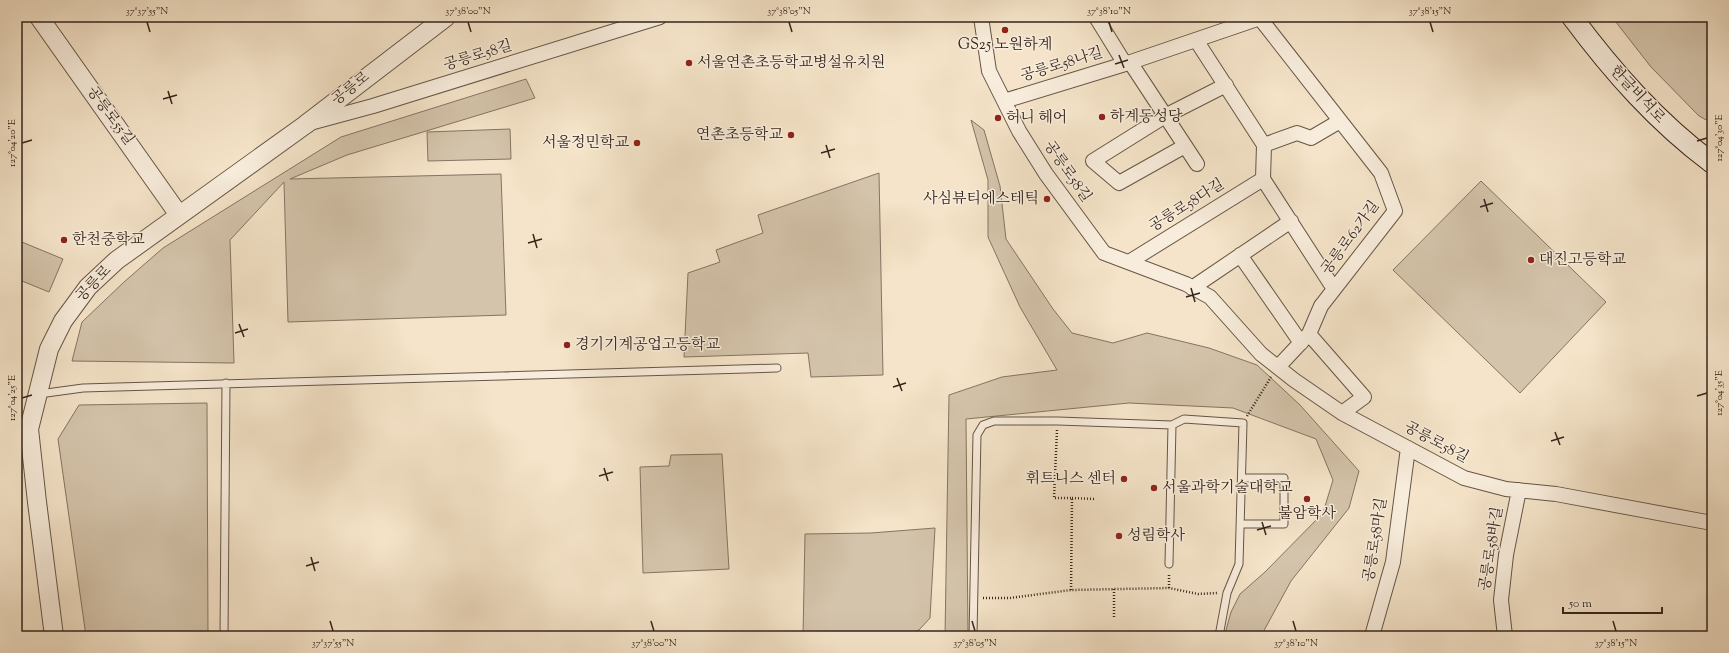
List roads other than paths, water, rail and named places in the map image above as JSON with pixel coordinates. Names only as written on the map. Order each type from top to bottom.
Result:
[{"type":"main road","name":"한글비석로","points":[[1572,17],[1610,67],[1649,110],[1684,142],[1712,163]]},
{"type":"street","name":"공릉로55길","points":[[39,17],[179,214]]},
{"type":"street","name":"공릉로","points":[[54,636],[29,429],[49,349],[63,321],[74,304],[101,273],[179,214],[305,125],[446,17]]},
{"type":"street","name":"공릉로58길","points":[[305,125],[373,106],[660,17]]},
{"type":"street","name":"공릉로58길","points":[[981,17],[989,71],[1019,131],[1046,174],[1104,253],[1192,288],[1210,298],[1261,354],[1294,380],[1342,413],[1464,478],[1506,489],[1556,494],[1712,523]]},
{"type":"street","points":[[1096,17],[1197,164]]},
{"type":"street","name":"공릉로58나길","points":[[1004,101],[1127,63],[1259,18]]},
{"type":"street","name":"공릉로62가길","points":[[1259,18],[1381,173],[1396,211],[1334,289],[1322,306],[1305,339],[1278,367]]},
{"type":"street","points":[[1196,40],[1264,146],[1263,179],[1334,289]]},
{"type":"street","points":[[1185,146],[1119,183],[1093,161],[1165,116],[1226,86]]},
{"type":"street","points":[[1264,146],[1297,133],[1311,138],[1340,121]]},
{"type":"street","name":"공릉로58다길","points":[[1129,262],[1263,179]]},
{"type":"street","points":[[1192,288],[1291,221]]},
{"type":"street","points":[[1240,255],[1305,339],[1364,397],[1342,413]]},
{"type":"street","name":"공릉로58마길","points":[[1372,636],[1393,562],[1408,448]]},
{"type":"street","name":"공릉로58바길","points":[[1505,636],[1501,600],[1506,555],[1519,490]]},
{"type":"lane","points":[[37,394],[83,388],[777,368]]},
{"type":"lane","points":[[224,636],[226,383]]},
{"type":"lane","points":[[973,636],[977,436],[983,426],[994,421],[1058,421],[1172,425],[1184,419],[1243,423],[1239,564],[1227,593],[1219,636]]},
{"type":"lane","points":[[1169,564],[1172,425]]},
{"type":"lane","points":[[1241,524],[1284,524],[1284,478],[1242,478]]},
{"type":"place","name":"GS25 노원하계","points":[[1005,30]]},
{"type":"place","name":"서울연촌초등학교병설유치원","points":[[689,63]]},
{"type":"place","name":"하계동성당","points":[[1102,117]]},
{"type":"place","name":"허니 헤어","points":[[998,118]]},
{"type":"place","name":"연촌초등학교","points":[[791,135]]},
{"type":"place","name":"서울정민학교","points":[[637,143]]},
{"type":"place","name":"사심뷰티에스테틱","points":[[1047,199]]},
{"type":"place","name":"한천중학교","points":[[64,240]]},
{"type":"place","name":"대진고등학교","points":[[1531,260]]},
{"type":"place","name":"경기기계공업고등학교","points":[[567,345]]},
{"type":"place","name":"휘트니스 센터","points":[[1124,479]]},
{"type":"place","name":"서울과학기술대학교","points":[[1154,488]]},
{"type":"place","name":"불암학사","points":[[1307,499]]},
{"type":"place","name":"성림학사","points":[[1119,536]]}]
